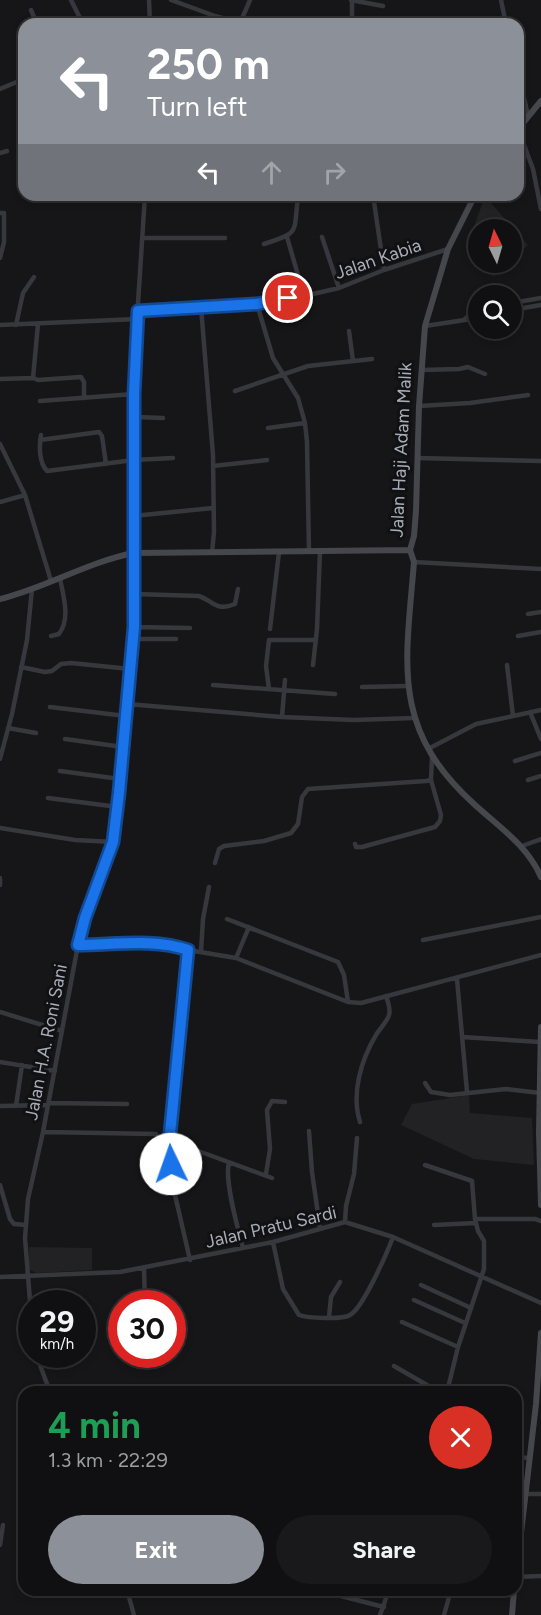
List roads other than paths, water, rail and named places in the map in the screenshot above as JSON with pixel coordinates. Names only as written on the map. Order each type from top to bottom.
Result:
[{"type":"street","points":[[71,0],[80,18]]},
{"type":"street","points":[[149,0],[150,18]]},
{"type":"street","points":[[171,0],[223,18]]},
{"type":"street","points":[[244,18],[250,0]]},
{"type":"street","points":[[352,18],[352,0],[383,6]]},
{"type":"street","points":[[501,0],[505,18]]},
{"type":"street","points":[[31,10],[34,18]]},
{"type":"street","points":[[0,89],[18,82]]},
{"type":"street","points":[[524,98],[528,115]]},
{"type":"street","points":[[524,121],[541,101]]},
{"type":"street","points":[[524,145],[533,169],[541,210]]},
{"type":"street","points":[[0,153],[7,151]]},
{"type":"street","name":"Jalan H.A. Roni Sani","points":[[29,1290],[26,1225],[28,1199],[78,945],[85,918],[113,842],[118,807],[134,627],[133,516],[136,417],[134,394],[145,201]]},
{"type":"street","points":[[264,244],[287,237],[295,229],[298,201]]},
{"type":"street","points":[[374,201],[384,270]]},
{"type":"street","name":"Jalan Haji Adam Malik","points":[[0,599],[99,563],[134,553],[212,554],[410,550],[414,536],[419,406],[425,326],[448,249],[473,201]]},
{"type":"street","points":[[0,213],[4,213],[4,242],[0,258]]},
{"type":"street","points":[[287,237],[304,296]]},
{"type":"street","points":[[322,237],[339,288]]},
{"type":"street","points":[[143,238],[225,238]]},
{"type":"street","name":"Jalan Kabia","points":[[138,311],[257,304],[304,296],[339,288],[448,249]]},
{"type":"street","points":[[16,325],[23,293],[34,277]]},
{"type":"street","points":[[522,305],[541,298]]},
{"type":"street","points":[[257,304],[273,358],[298,398],[305,423],[309,551]]},
{"type":"street","points":[[522,304],[541,305]]},
{"type":"street","points":[[201,307],[213,466],[212,554]]},
{"type":"street","points":[[465,320],[468,316]]},
{"type":"street","points":[[0,325],[137,319]]},
{"type":"street","points":[[425,326],[468,320]]},
{"type":"street","points":[[33,378],[38,324]]},
{"type":"street","points":[[349,331],[353,361]]},
{"type":"street","points":[[235,391],[308,366],[372,359]]},
{"type":"street","points":[[421,370],[459,369],[468,366],[485,374]]},
{"type":"street","points":[[0,379],[33,378],[38,380],[81,377],[84,382],[84,398]]},
{"type":"street","points":[[40,401],[134,394]]},
{"type":"street","points":[[419,406],[470,403],[528,395]]},
{"type":"street","points":[[136,417],[163,418]]},
{"type":"street","points":[[268,428],[305,423]]},
{"type":"street","points":[[106,464],[102,436],[99,432],[40,438],[43,468],[47,471],[106,464],[134,460],[174,458]]},
{"type":"street","points":[[0,444],[25,495],[51,581]]},
{"type":"street","points":[[417,458],[541,461]]},
{"type":"street","points":[[213,466],[267,460]]},
{"type":"street","points":[[0,502],[25,495]]},
{"type":"street","points":[[133,516],[213,508]]},
{"type":"street","points":[[410,550],[414,562],[407,645],[408,686],[414,718],[432,757],[472,802],[522,846],[541,877]]},
{"type":"street","points":[[313,665],[321,551]]},
{"type":"street","points":[[270,629],[279,552]]},
{"type":"street","points":[[414,562],[541,569]]},
{"type":"street","points":[[51,636],[59,634],[65,623],[66,613],[60,578]]},
{"type":"street","points":[[0,759],[27,640],[32,589]]},
{"type":"street","points":[[135,594],[199,596],[213,605],[228,607],[235,604],[238,590]]},
{"type":"street","points":[[528,614],[541,612]]},
{"type":"street","points":[[134,627],[190,628]]},
{"type":"street","points":[[518,636],[541,632]]},
{"type":"street","points":[[133,639],[176,639]]},
{"type":"street","points":[[269,689],[266,666],[269,640],[316,640]]},
{"type":"street","points":[[21,667],[45,672],[52,671],[61,664],[71,663],[130,669]]},
{"type":"street","points":[[507,665],[513,716]]},
{"type":"street","points":[[282,717],[285,680]]},
{"type":"street","points":[[213,685],[335,694]]},
{"type":"street","points":[[362,687],[408,686]]},
{"type":"street","points":[[127,704],[282,717],[354,720],[414,718]]},
{"type":"street","points":[[50,707],[126,716]]},
{"type":"street","points":[[428,748],[470,727],[541,710]]},
{"type":"street","points":[[530,712],[541,739]]},
{"type":"street","points":[[8,728],[36,733]]},
{"type":"street","points":[[64,739],[123,747]]},
{"type":"street","points":[[515,760],[541,753]]},
{"type":"street","points":[[355,844],[356,847],[362,847],[435,826],[440,821],[441,815],[431,780],[432,757]]},
{"type":"street","points":[[60,771],[120,779]]},
{"type":"street","points":[[528,780],[541,776]]},
{"type":"street","points":[[215,863],[219,849],[224,846],[264,841],[291,833],[298,824],[302,797],[308,789],[431,780]]},
{"type":"street","points":[[48,798],[118,807]]},
{"type":"street","points":[[0,828],[75,840],[113,842]]},
{"type":"street","points":[[522,846],[541,839]]},
{"type":"street","points":[[0,878],[0,885]]},
{"type":"street","points":[[201,952],[202,919],[209,887]]},
{"type":"street","points":[[423,940],[541,917]]},
{"type":"street","points":[[227,919],[338,962],[344,975],[348,1002]]},
{"type":"street","points":[[236,958],[249,927]]},
{"type":"street","points":[[78,945],[176,946],[236,958],[348,1002],[361,1003],[541,955]]},
{"type":"street","points":[[188,950],[170,1146],[172,1182],[190,1260]]},
{"type":"street","points":[[457,979],[467,1092]]},
{"type":"street","points":[[360,1122],[357,1112],[360,1072],[376,1036],[389,1016],[390,1009],[386,996]]},
{"type":"street","points":[[0,1012],[62,1031]]},
{"type":"street","points":[[541,1027],[541,1205]]},
{"type":"street","points":[[462,1036],[540,1042]]},
{"type":"street","points":[[0,1062],[55,1071]]},
{"type":"street","points":[[16,1106],[22,1065]]},
{"type":"street","points":[[425,1083],[431,1092],[436,1094],[450,1095],[506,1089],[540,1093]]},
{"type":"street","points":[[266,1174],[270,1149],[267,1110],[272,1101],[285,1102]]},
{"type":"street","points":[[0,1106],[127,1104]]},
{"type":"street","points":[[309,1131],[320,1228]]},
{"type":"street","points":[[43,1132],[156,1134]]},
{"type":"street","points":[[345,1222],[346,1206],[354,1174],[357,1137]]},
{"type":"street","points":[[170,1146],[201,1152],[272,1178]]},
{"type":"street","points":[[229,1163],[230,1187],[243,1248]]},
{"type":"street","points":[[425,1165],[472,1180],[475,1221],[484,1244],[483,1276],[465,1323],[448,1386]]},
{"type":"street","points":[[0,1185],[10,1220],[14,1224],[26,1225]]},
{"type":"street","points":[[434,1225],[475,1221],[535,1219],[541,1221]]},
{"type":"street","name":"Jalan Pratu Sardi","points":[[0,1277],[27,1274],[120,1272],[273,1242],[345,1222],[393,1237],[541,1303]]},
{"type":"street","points":[[273,1242],[283,1289],[297,1312],[305,1317],[346,1317],[357,1309],[384,1262],[393,1237]]},
{"type":"street","points":[[144,1268],[145,1290]]},
{"type":"street","points":[[329,1317],[331,1297],[340,1282]]},
{"type":"street","points":[[421,1285],[471,1308]]},
{"type":"street","points":[[414,1300],[465,1323]]},
{"type":"street","points":[[402,1322],[458,1347]]},
{"type":"street","points":[[522,1524],[538,1404],[541,1333]]},
{"type":"street","points":[[394,1366],[429,1386]]},
{"type":"street","points":[[41,1368],[48,1386]]},
{"type":"street","points":[[522,1457],[529,1458]]},
{"type":"street","points":[[526,1494],[541,1494]]},
{"type":"street","points":[[0,1545],[3,1526]]},
{"type":"street","points":[[522,1577],[541,1576]]},
{"type":"street","points":[[129,1596],[134,1615]]},
{"type":"street","points":[[341,1596],[384,1607]]},
{"type":"street","points":[[380,1615],[387,1596]]},
{"type":"street","points":[[444,1615],[449,1596]]},
{"type":"street","points":[[512,1615],[514,1596]]}]
